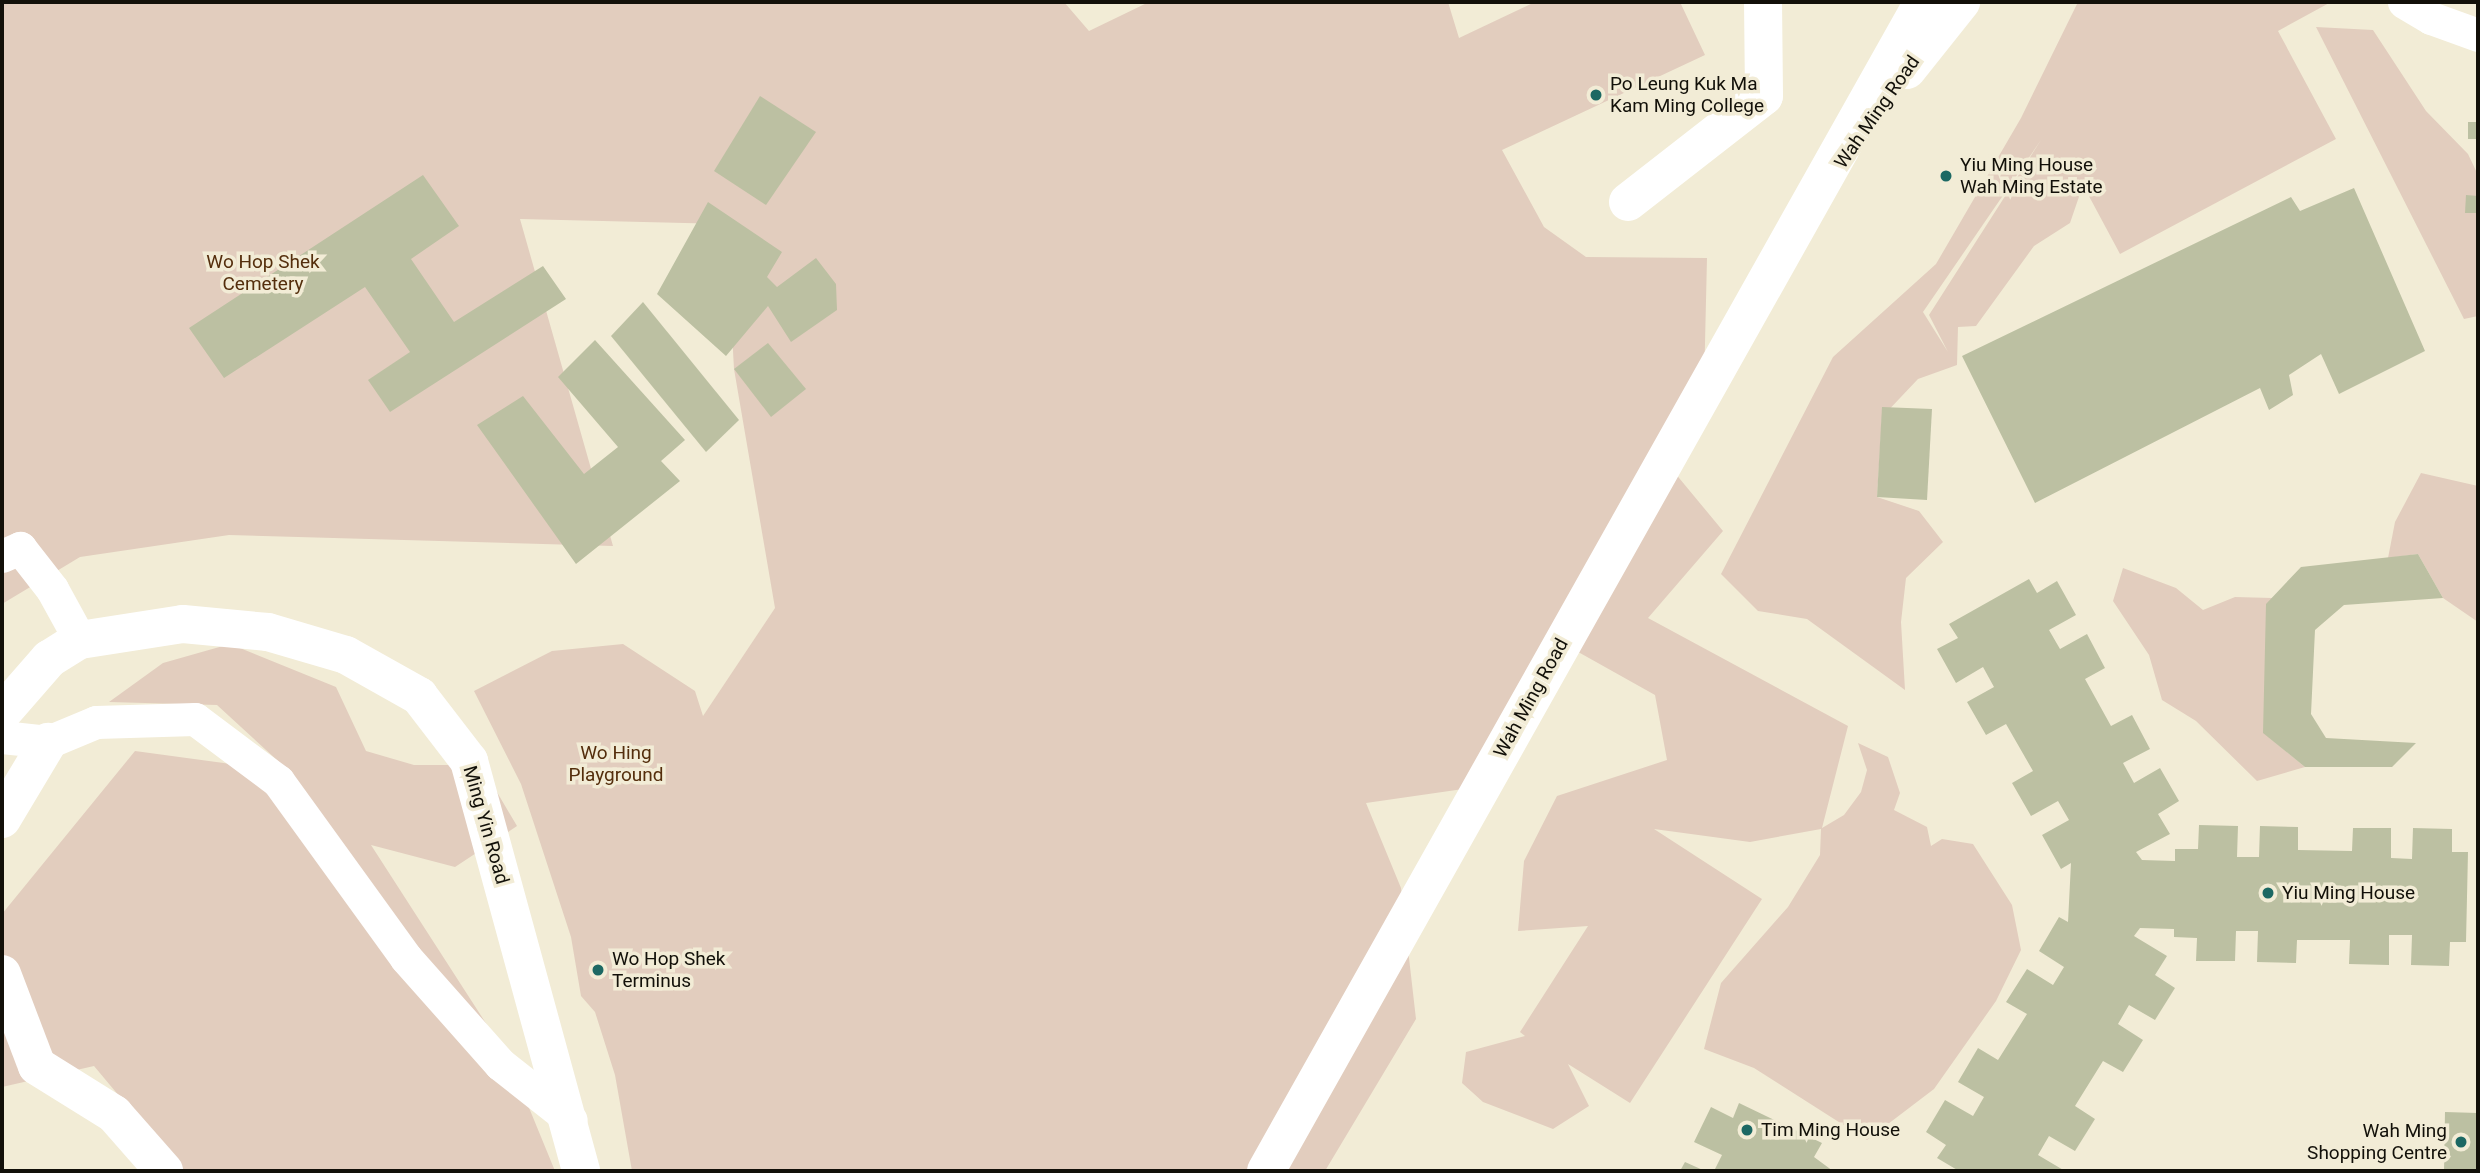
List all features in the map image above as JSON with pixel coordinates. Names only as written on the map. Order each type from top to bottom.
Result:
[{"type":"street","points":[[1628,202],[1764,96],[1763,2]]},
{"type":"street","name":"Wah Ming Road","points":[[1266,1171],[1923,2]]},
{"type":"street","name":"Wah Ming Road","points":[[1796,225],[1961,2]]},
{"type":"street","name":"Ming Yin Road","points":[[2,713],[49,659],[79,640],[183,624],[268,632],[346,655],[419,696],[469,761],[571,1119],[581,1171]]},
{"type":"street","points":[[2,819],[48,742]]},
{"type":"street","points":[[2,974],[19,1062],[114,1114],[163,1171]]},
{"type":"lane","points":[[2404,2],[2431,19],[2478,35]]},
{"type":"lane","points":[[2,556],[20,548],[52,589],[79,640]]},
{"type":"lane","points":[[2,737],[48,742],[96,722],[195,719],[278,781],[406,958],[500,1064],[571,1119]]},
{"type":"green space","points":[[2,2],[1064,2],[1089,31],[1149,2],[1448,2],[1459,38],[1535,2],[1680,2],[1705,55],[1502,150],[1544,227],[1586,257],[1707,258],[1704,386],[1665,461],[1723,531],[1648,618],[1848,726],[1822,828],[1844,815],[1861,792],[1867,770],[1858,743],[1888,757],[1900,793],[1894,810],[1927,827],[1931,846],[1942,839],[1973,844],[2012,905],[2021,950],[1996,1001],[1934,1089],[1867,1140],[1754,1068],[1704,1049],[1721,983],[1788,907],[1820,855],[1821,829],[1750,842],[1654,829],[1762,899],[1630,1103],[1568,1064],[1589,1106],[1553,1129],[1483,1102],[1462,1083],[1466,1052],[1525,1036],[1520,1032],[1588,926],[1518,931],[1524,861],[1557,796],[1667,760],[1655,695],[1555,639],[1484,786],[1366,803],[1401,888],[1416,1019],[1325,1171],[632,1171],[615,1075],[595,1012],[581,996],[571,937],[521,784],[474,691],[552,651],[623,644],[695,691],[703,716],[775,608],[734,369],[726,224],[520,219],[613,546],[229,535],[80,557],[2,604]]},
{"type":"green space","points":[[2078,2],[2331,2],[2278,31],[2336,139],[2120,254],[2083,185],[2070,223],[2034,246],[1976,326],[1958,327],[1957,365],[1918,379],[1882,417],[1877,497],[1919,511],[1943,542],[1906,578],[1901,622],[1905,690],[1807,619],[1758,611],[1721,574],[1833,357],[1936,264],[2021,118]],"holes":[[[2041,140],[1929,315],[1948,352],[1923,312]]]},
{"type":"green space","points":[[2316,27],[2373,30],[2426,111],[2468,154],[2478,175],[2478,316],[2464,319]]},
{"type":"green space","points":[[2421,473],[2478,486],[2478,622],[2443,598],[2418,554],[2388,558],[2395,522]]},
{"type":"green space","points":[[2123,568],[2176,588],[2203,610],[2235,597],[2272,598],[2264,733],[2305,767],[2257,781],[2196,721],[2162,700],[2149,655],[2113,601]]},
{"type":"green space","points":[[230,644],[336,687],[366,751],[414,765],[481,765],[517,826],[455,867],[371,845],[509,1059],[555,1171],[182,1171],[94,1066],[2,1087],[2,914],[135,751],[290,772],[217,705],[109,702],[163,663]]},
{"type":"building","points":[[760,96],[816,132],[766,205],[714,171]]},
{"type":"building","points":[[2468,122],[2478,122],[2478,139],[2468,139]]},
{"type":"building","points":[[423,175],[459,226],[411,259],[454,322],[543,266],[566,299],[390,412],[368,380],[410,352],[365,287],[224,378],[189,328]]},
{"type":"building","points":[[2354,188],[2425,351],[2339,394],[2321,354],[2289,375],[2293,395],[2269,410],[2260,388],[2035,503],[1962,356],[2291,197],[2300,211]]},
{"type":"building","points":[[2466,195],[2478,196],[2478,213],[2465,213]]},
{"type":"building","points":[[708,202],[782,252],[767,277],[777,287],[816,258],[836,284],[837,310],[791,342],[768,306],[726,356],[657,294]]},
{"type":"building","points":[[643,302],[739,420],[706,452],[611,336]]},
{"type":"building","points":[[595,340],[685,440],[661,461],[680,481],[576,564],[477,425],[523,396],[584,474],[618,447],[558,377]]},
{"type":"building","points":[[768,343],[806,389],[771,417],[734,369]]},
{"type":"building","points":[[1882,407],[1932,409],[1927,500],[1877,497]]},
{"type":"building","points":[[2418,554],[2443,598],[2344,605],[2315,630],[2311,714],[2326,738],[2416,743],[2392,767],[2305,767],[2263,733],[2266,604],[2301,567]]},
{"type":"building","name":"Yiu Ming House","points":[[2029,579],[2037,593],[2057,581],[2076,615],[2049,630],[2060,649],[2087,634],[2105,668],[2085,679],[2111,726],[2132,715],[2150,749],[2123,763],[2134,783],[2160,768],[2179,801],[2158,814],[2170,834],[2136,852],[2142,860],[2175,861],[2175,849],[2198,849],[2199,825],[2238,826],[2237,857],[2259,857],[2260,826],[2298,827],[2298,850],[2352,851],[2353,828],[2391,828],[2391,858],[2412,859],[2413,828],[2452,829],[2452,852],[2468,852],[2466,942],[2450,942],[2449,966],[2411,965],[2412,935],[2389,935],[2389,965],[2349,964],[2350,940],[2297,940],[2296,963],[2257,962],[2258,931],[2236,931],[2235,961],[2196,961],[2197,938],[2174,937],[2174,929],[2140,928],[2134,936],[2167,956],[2155,975],[2175,988],[2155,1020],[2129,1005],[2118,1024],[2143,1040],[2123,1072],[2103,1061],[2075,1106],[2095,1119],[2075,1151],[2049,1136],[2038,1155],[2065,1171],[1959,1171],[1937,1158],[1946,1145],[1926,1132],[1945,1100],[1973,1116],[1984,1097],[1958,1082],[1978,1048],[1998,1060],[2027,1014],[2006,1002],[2027,969],[2053,985],[2064,967],[2039,951],[2059,917],[2068,922],[2071,863],[2061,869],[2042,835],[2069,820],[2058,801],[2031,816],[2012,783],[2033,771],[2006,724],[1986,735],[1967,702],[1994,687],[1983,667],[1956,683],[1937,649],[1958,638],[1949,624]]},
{"type":"building","name":"Tim Ming House","points":[[1739,1103],[1822,1143],[1814,1157],[1833,1171],[1714,1171],[1722,1155],[1694,1142],[1711,1107],[1733,1118]]},
{"type":"building","name":"Wah Ming Shopping Centre","points":[[2445,1112],[2478,1113],[2478,1171],[2444,1171]]},
{"type":"building","points":[[1685,1162],[1705,1171],[1680,1171]]},
{"type":"place","name":"Po Leung Kuk Ma Kam Ming College","points":[[1596,95]]},
{"type":"place","name":"Yiu Ming House Wah Ming Estate","points":[[1946,176]]},
{"type":"place","name":"Yiu Ming House","points":[[2268,893]]},
{"type":"place","name":"Wo Hop Shek Terminus","points":[[598,970]]},
{"type":"place","name":"Tim Ming House","points":[[1747,1130]]},
{"type":"place","name":"Wah Ming Shopping Centre","points":[[2461,1142]]},
{"type":"park label","name":"Wo Hop Shek Cemetery","points":[[263,273]]},
{"type":"park label","name":"Wo Hing Playground","points":[[616,764]]}]
